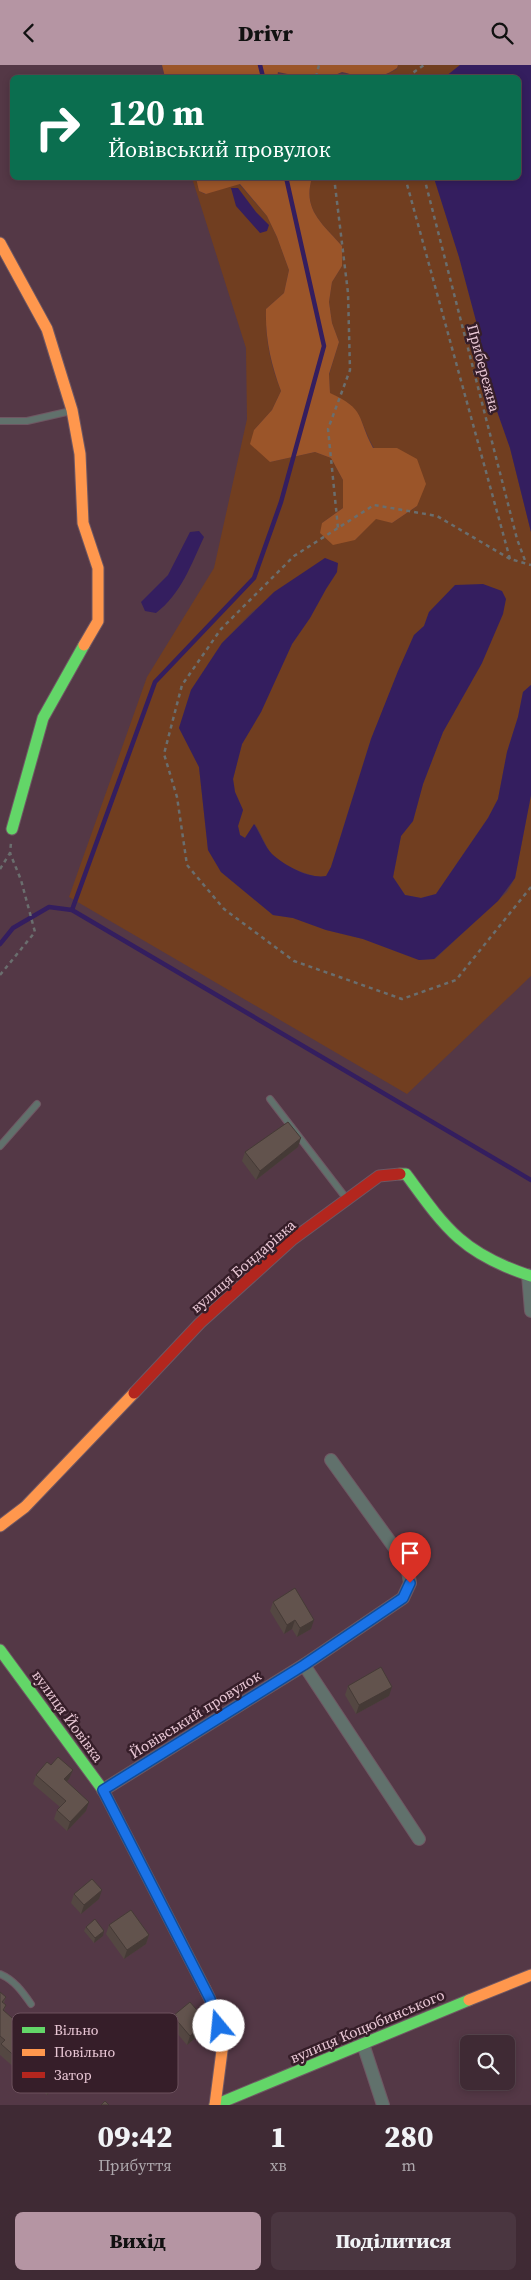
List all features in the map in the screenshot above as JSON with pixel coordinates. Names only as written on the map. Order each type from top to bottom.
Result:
[{"type":"street","points":[[0,243],[47,329],[72,410],[80,454],[84,523],[98,568],[98,621],[43,718],[12,829]]},
{"type":"street","name":"вулиця Бондарівка","points":[[0,1526],[24,1507],[200,1323],[294,1239],[379,1176],[406,1174],[440,1221],[462,1242],[498,1265],[529,1276]]},
{"type":"street","points":[[529,1276],[531,1311]]},
{"type":"street","name":"Йовівський провулок","points":[[103,1790],[304,1665],[403,1598],[410,1583],[407,1565],[331,1460]]},
{"type":"street","name":"вулиця Йовівка","points":[[0,1650],[103,1790],[210,1999],[223,2043],[215,2105]]},
{"type":"street","points":[[304,1665],[419,1839]]},
{"type":"street","name":"вулиця Коцюбинського","points":[[215,2105],[531,1975]]},
{"type":"street","points":[[362,2044],[383,2105]]},
{"type":"lane","points":[[0,421],[27,421],[72,410]]},
{"type":"lane","points":[[270,1099],[346,1199]]},
{"type":"lane","points":[[0,1146],[36,1104]]},
{"type":"lane","points":[[0,1974],[8,1977],[31,2004]]},
{"type":"path","points":[[411,75],[424,65]]},
{"type":"path","points":[[334,180],[348,293],[350,370],[328,429],[338,528]]},
{"type":"path","points":[[406,180],[510,559]]},
{"type":"path","name":"Прибережна","points":[[425,180],[517,539],[526,563]]},
{"type":"path","points":[[531,565],[510,559],[437,516],[374,505],[294,556],[221,629],[182,685],[164,754],[176,797],[187,865],[224,909],[294,961],[402,999],[456,981],[531,887]]},
{"type":"path","points":[[0,975],[35,932],[22,885],[10,853]]},
{"type":"shaded area","points":[[162,65],[398,65],[397,68],[383,75],[356,75],[342,72],[334,75],[293,75],[278,72],[277,75],[164,75]]},
{"type":"shaded area","points":[[398,65],[460,65],[448,75],[386,75],[397,69]]},
{"type":"shaded area","points":[[460,65],[531,65],[531,532],[510,448],[491,394],[479,332],[459,257],[435,180],[521,180],[521,75],[448,75]]},
{"type":"shaded area","points":[[193,180],[196,180],[199,191],[205,194],[239,184],[267,216],[289,270],[284,293],[266,309],[269,351],[281,391],[272,410],[254,430],[270,462],[315,452],[331,458],[343,480],[343,508],[322,523],[355,540],[376,518],[392,523],[417,506],[397,448],[374,448],[355,409],[330,394],[329,375],[339,342],[332,323],[329,302],[332,282],[342,266],[342,246],[316,216],[310,199],[310,189],[312,180],[435,180],[459,257],[479,332],[491,394],[510,448],[531,532],[531,685],[523,692],[518,717],[507,752],[498,799],[488,818],[436,894],[421,898],[405,895],[393,877],[401,836],[413,821],[423,784],[443,732],[482,663],[429,612],[424,626],[414,635],[371,739],[331,867],[326,877],[304,873],[274,857],[255,824],[245,838],[240,835],[238,826],[243,810],[235,792],[233,779],[242,744],[261,712],[292,644],[337,572],[325,558],[252,612],[222,643],[191,690],[179,728],[199,767],[208,850],[221,872],[273,915],[293,918],[326,930],[363,939],[419,960],[435,959],[507,892],[515,878],[531,795],[531,976],[407,1094],[69,897],[147,677],[214,568],[247,419],[246,348]]},
{"type":"shaded area","points":[[196,180],[312,180],[310,199],[312,208],[316,216],[342,246],[342,266],[332,282],[329,302],[332,323],[339,342],[329,374],[330,393],[350,404],[359,415],[373,448],[397,448],[417,459],[426,484],[417,506],[392,523],[376,519],[355,540],[333,545],[320,533],[322,523],[343,508],[343,480],[331,458],[315,452],[270,462],[250,444],[254,430],[272,410],[281,391],[269,351],[266,309],[284,293],[289,270],[267,216],[240,184],[206,194],[199,191]]},
{"type":"shaded area","points":[[231,188],[238,188],[256,212],[269,225],[267,231],[260,233],[236,206]]},
{"type":"shaded area","points":[[199,531],[204,537],[179,588],[156,613],[145,611],[141,602],[168,575],[190,532]]},
{"type":"shaded area","points":[[325,558],[338,563],[337,572],[292,644],[261,712],[242,744],[233,779],[235,792],[243,810],[238,826],[240,835],[245,838],[254,824],[269,851],[277,859],[305,874],[326,876],[331,867],[371,739],[398,671],[414,635],[424,626],[429,612],[455,585],[483,584],[502,591],[506,599],[503,614],[482,663],[443,732],[423,784],[413,821],[401,836],[393,877],[405,895],[421,898],[436,894],[488,818],[498,799],[507,752],[518,717],[523,692],[531,685],[531,795],[515,878],[498,901],[434,959],[419,960],[363,939],[326,930],[293,918],[273,915],[221,872],[208,850],[199,767],[179,728],[191,690],[222,643],[274,592]]},
{"type":"building","points":[[288,1122],[301,1138],[260,1171],[245,1152]]},
{"type":"building","points":[[295,1588],[314,1620],[300,1628],[295,1620],[287,1625],[273,1602]]},
{"type":"building","points":[[381,1667],[392,1687],[359,1705],[348,1686]]},
{"type":"building","points":[[58,1757],[73,1770],[64,1779],[89,1802],[70,1822],[57,1810],[66,1801],[36,1775],[47,1762],[51,1765]]},
{"type":"building","points":[[92,1879],[102,1890],[84,1905],[74,1894]]},
{"type":"building","points":[[131,1910],[149,1935],[127,1950],[109,1925]]},
{"type":"building","points":[[95,1919],[104,1931],[95,1938],[86,1927]]},
{"type":"building","points":[[0,1992],[6,1997],[2,2002],[6,2005],[3,2010],[12,2018],[12,2054],[1,2044],[5,2040],[0,2036]]},
{"type":"building","points":[[190,2002],[207,2022],[190,2036],[178,2022],[177,2013]]},
{"type":"building","points":[[105,2101],[109,2105],[101,2105]]},
{"type":"waterway","points":[[260,65],[262,75]]},
{"type":"waterway","points":[[72,910],[155,682],[254,578],[281,502],[324,346],[287,180]]},
{"type":"waterway","points":[[0,944],[13,928],[49,907],[72,910],[531,1180]]},
{"type":"traffic: fast","points":[[12,829],[43,718],[84,645]]},
{"type":"traffic: fast","points":[[400,1174],[406,1174],[445,1225],[472,1249],[488,1259],[531,1276]]},
{"type":"traffic: fast","points":[[0,1650],[103,1790],[205,1989]]},
{"type":"traffic: fast","points":[[215,2105],[469,2000]]},
{"type":"traffic: slow","points":[[0,243],[47,329],[72,410],[80,454],[83,523],[98,568],[98,621],[84,645]]},
{"type":"traffic: slow","points":[[0,1526],[25,1507],[134,1393]]},
{"type":"traffic: slow","points":[[469,2000],[531,1975]]},
{"type":"traffic: slow","points":[[205,1989],[210,1999],[223,2043],[215,2105]]},
{"type":"traffic: jam","points":[[134,1393],[200,1323],[293,1239],[379,1176],[400,1174]]},
{"type":"route","points":[[219,2026],[210,1999],[177,1931],[103,1790],[304,1665],[403,1598],[410,1583]]}]
